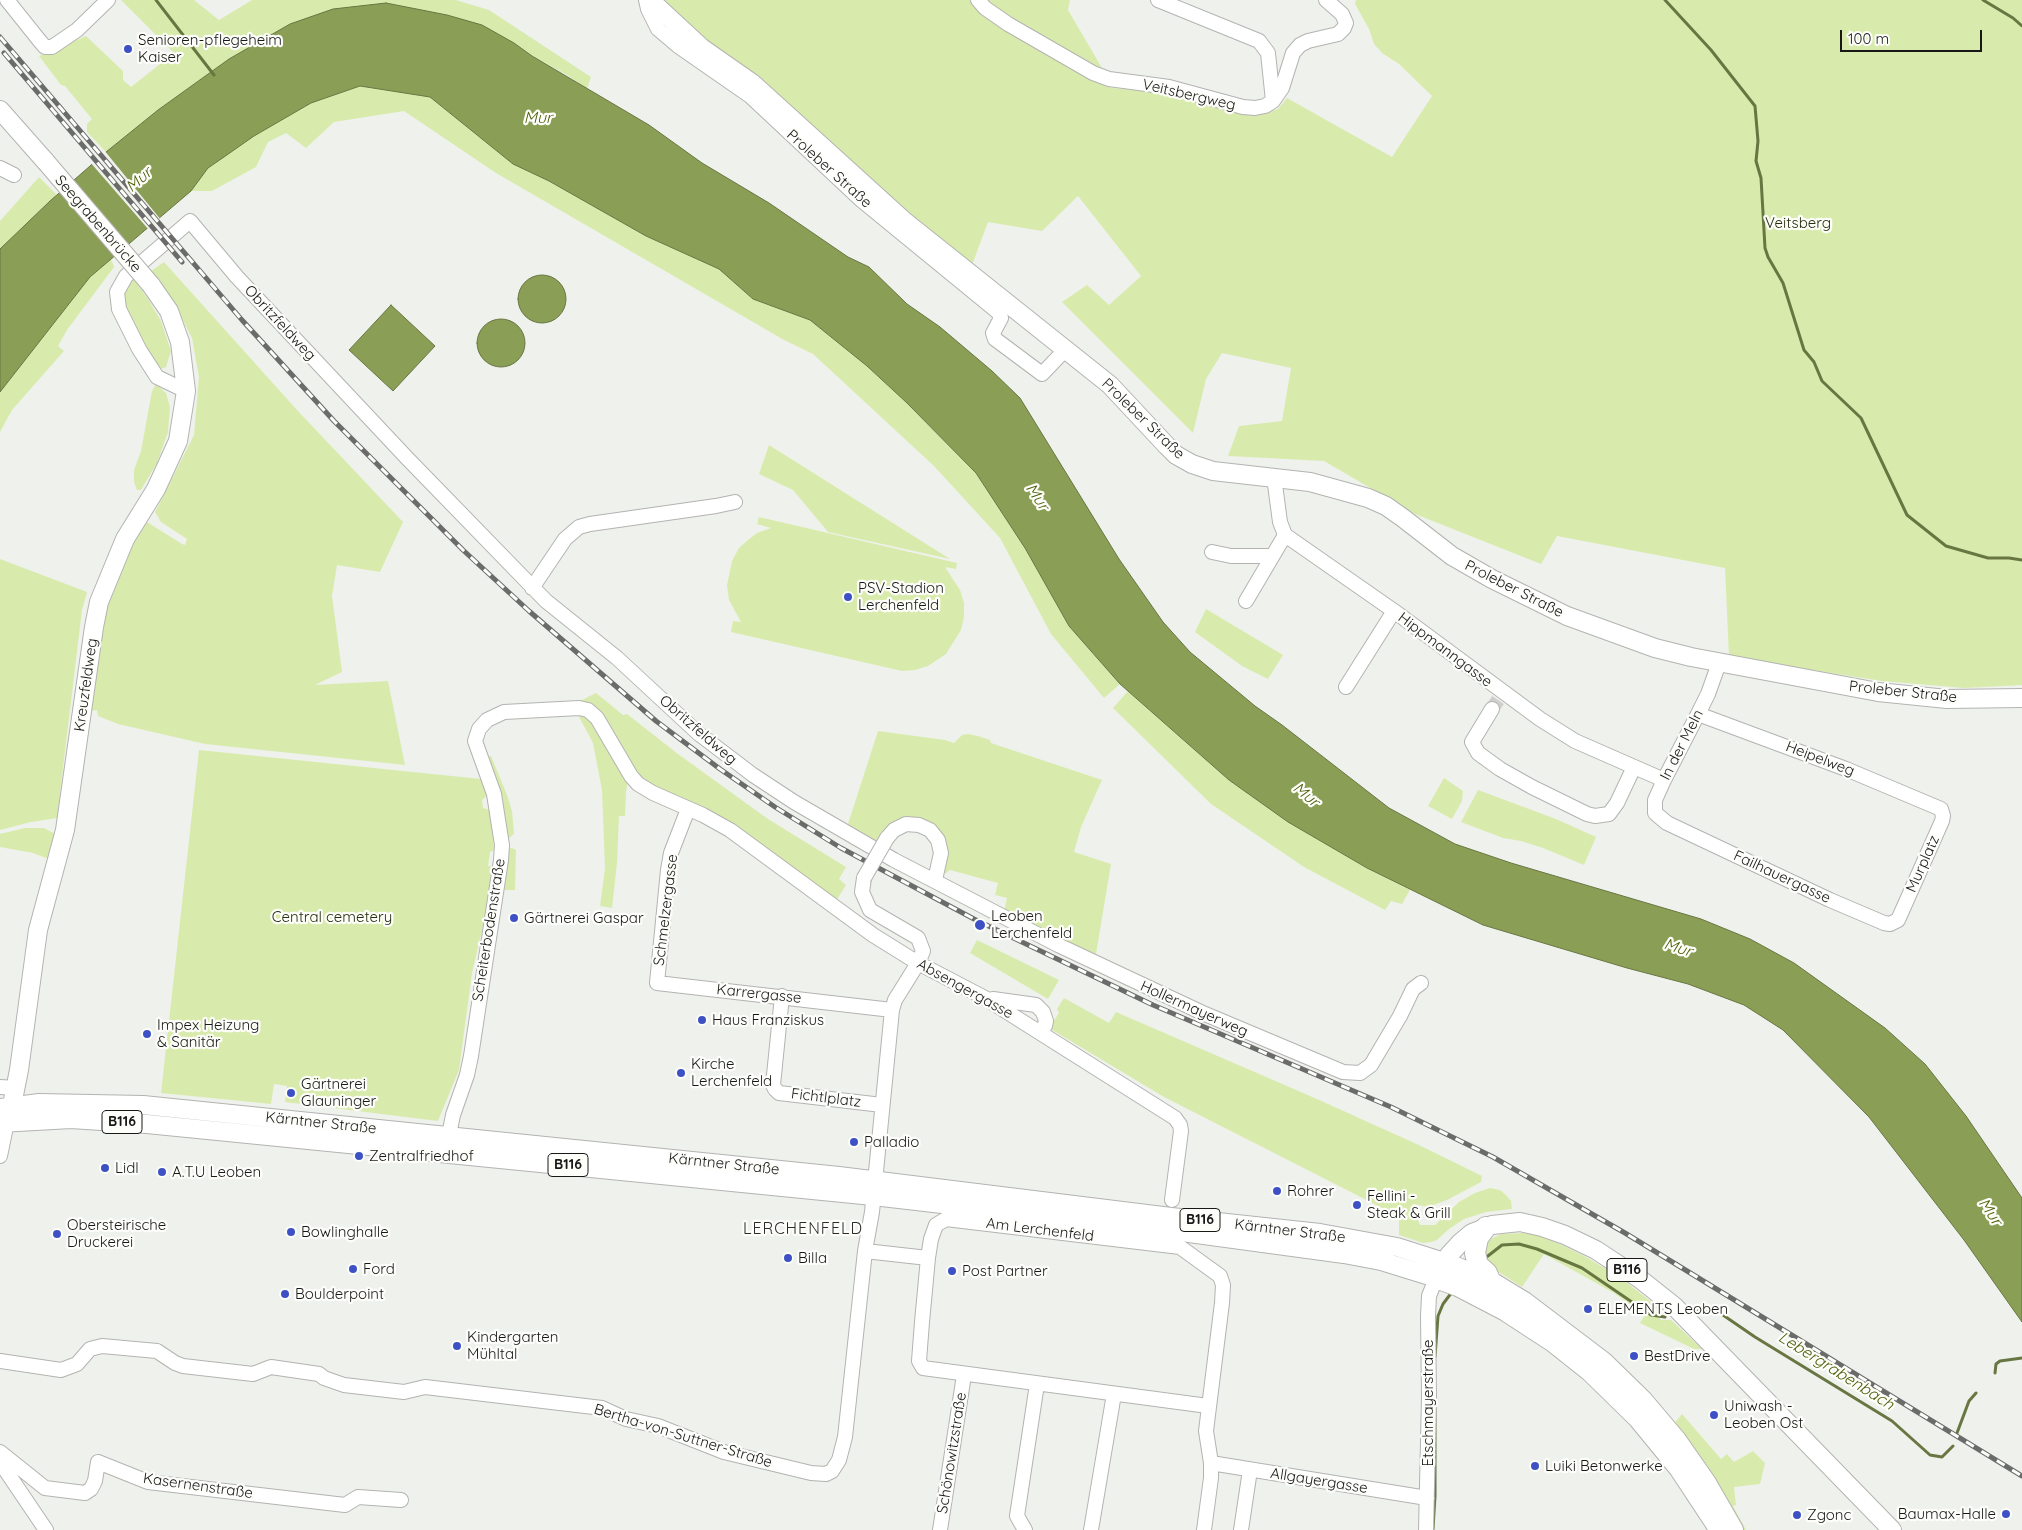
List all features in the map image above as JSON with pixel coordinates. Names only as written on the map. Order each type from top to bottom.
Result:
[{"type":"highway","points":[[1486,1227],[1478,1238],[1475,1257],[1478,1265],[1487,1273],[1491,1282]]},
{"type":"highway","points":[[1440,1270],[1491,1282],[1556,1324],[1603,1362],[1643,1401],[1676,1440],[1706,1483],[1733,1530]]},
{"type":"highway","points":[[1440,1270],[1458,1286],[1506,1311],[1552,1341],[1591,1372],[1638,1418],[1679,1468],[1711,1521],[1720,1530]]},
{"type":"main road","name":"Proleber Straße","points":[[648,0],[702,48],[752,83],[896,215],[1110,385],[1166,446],[1184,460],[1212,471],[1274,477],[1331,486],[1368,498],[1403,518],[1452,556],[1538,603],[1623,637],[1680,655],[1847,687],[1913,696],[1947,699],[2022,698]]},
{"type":"main road","name":"Seegrabenbrücke","points":[[0,110],[151,285]]},
{"type":"main road","name":"Kreuzfeldweg","points":[[5,1115],[8,1087],[40,922],[65,830],[91,645],[99,602],[125,539],[156,489],[168,466],[178,440],[186,391],[180,342],[169,311],[151,285]]},
{"type":"main road","points":[[8,1087],[39,1092],[110,1096],[115,1104]]},
{"type":"main road","name":"Kärntner Straße","points":[[5,1115],[39,1103],[115,1104],[198,1110],[447,1144],[874,1188]]},
{"type":"main road","name":"Kärntner Straße","points":[[5,1115],[447,1144],[563,1144],[1344,1254],[1440,1270]]},
{"type":"main road","name":"B116","points":[[1440,1270],[1460,1242],[1472,1233],[1502,1223],[1520,1222],[1542,1227],[1565,1235],[1596,1250],[1640,1279],[1674,1306],[1892,1530]]},
{"type":"street","points":[[7,0],[39,40],[45,46],[52,47],[77,30],[108,0]]},
{"type":"street","name":"Proleber Straße","points":[[648,0],[648,9],[658,29],[693,58],[750,96],[860,198],[998,312],[1001,318],[993,333],[995,339],[1042,374],[1065,350]]},
{"type":"street","name":"Veitsbergweg","points":[[978,0],[1008,24],[1093,73],[1108,79],[1169,87],[1243,107],[1255,108],[1265,106],[1273,101]]},
{"type":"street","points":[[1158,0],[1259,41],[1268,53],[1273,101]]},
{"type":"street","points":[[1273,101],[1282,88],[1293,53],[1300,45],[1308,41],[1338,34],[1344,28],[1346,23],[1342,14],[1326,0]]},
{"type":"street","points":[[1342,14],[1347,0]]},
{"type":"street","points":[[0,168],[14,176]]},
{"type":"street","name":"Obritzfeldweg","points":[[186,391],[157,377],[139,348],[119,309],[117,292],[126,276],[190,221],[237,277],[406,457],[532,588],[560,614],[617,658],[699,734],[753,775],[843,832],[935,880]]},
{"type":"street","points":[[1246,601],[1285,535],[1280,522],[1274,477]]},
{"type":"street","points":[[532,588],[565,539],[579,528],[590,524],[735,502]]},
{"type":"street","name":"Hippmanngasse","points":[[1285,535],[1394,611],[1497,700],[1575,741],[1664,780]]},
{"type":"street","points":[[1212,552],[1231,556],[1272,556]]},
{"type":"street","points":[[1346,686],[1394,611]]},
{"type":"street","name":"In der Meln","points":[[1667,823],[1655,814],[1655,800],[1708,694],[1719,663]]},
{"type":"street","points":[[1497,700],[1472,742],[1478,753],[1500,769],[1532,787],[1595,816],[1609,814],[1617,803],[1634,767]]},
{"type":"street","name":"Scheiterbodenstraße","points":[[447,1144],[453,1116],[467,1075],[471,1056],[501,860],[502,845],[494,794],[475,740],[479,729],[487,720],[504,712],[548,708],[579,708],[588,710],[597,718],[631,776],[638,784],[688,809]]},
{"type":"street","name":"Heipelweg","points":[[1698,714],[1846,768],[1940,808]]},
{"type":"street","name":"Murplatz","points":[[1898,920],[1944,816],[1940,808]]},
{"type":"street","name":"Absengergasse","points":[[688,809],[730,830],[873,935],[918,963],[985,998],[1176,1118],[1181,1131],[1172,1200]]},
{"type":"street","name":"Schmelzergasse","points":[[657,982],[671,853],[688,809]]},
{"type":"street","name":"Failhauergasse","points":[[1667,823],[1884,923],[1890,924],[1898,920]]},
{"type":"street","points":[[918,963],[923,951],[918,938],[870,910],[862,892],[864,878],[887,838],[894,830],[906,824],[919,824],[930,830],[940,846],[940,859],[935,880]]},
{"type":"street","name":"Hollermayerweg","points":[[935,880],[971,901],[1132,981],[1343,1072],[1360,1073],[1371,1065],[1400,1016],[1413,989],[1421,983]]},
{"type":"street","name":"Fichtlplatz","points":[[874,1188],[892,1010],[895,1000],[918,963]]},
{"type":"street","name":"Karrergasse","points":[[657,982],[892,1010]]},
{"type":"street","name":"Fichtlplatz","points":[[782,996],[772,1085],[775,1089],[780,1093],[882,1105]]},
{"type":"street","points":[[985,998],[1036,1005],[1043,1012],[1046,1021],[1045,1026],[1039,1032]]},
{"type":"street","points":[[0,1156],[5,1115]]},
{"type":"street","points":[[874,1188],[865,1251],[928,1258]]},
{"type":"street","name":"Am Lerchenfeld","points":[[946,1219],[1180,1247],[1216,1272],[1223,1282],[1208,1406],[964,1375],[921,1367],[919,1363],[928,1258],[934,1228],[939,1222],[946,1219]]},
{"type":"street","name":"Bertha-von-Suttner-Straße","points":[[0,1362],[61,1370],[77,1364],[90,1349],[102,1346],[157,1351],[175,1364],[183,1366],[253,1374],[271,1367],[319,1374],[324,1378],[344,1385],[404,1392],[425,1387],[602,1408],[626,1420],[658,1426],[724,1452],[802,1471],[826,1474],[836,1466],[842,1454],[845,1437],[865,1251]]},
{"type":"street","name":"Etschmayerstraße","points":[[1426,1530],[1429,1296],[1440,1270]]},
{"type":"street","name":"Schönowitzstraße","points":[[940,1530],[964,1375]]},
{"type":"street","points":[[1026,1530],[1017,1516],[1037,1384]]},
{"type":"street","points":[[1091,1530],[1114,1394]]},
{"type":"street","points":[[1204,1530],[1211,1478],[1211,1462],[1206,1431],[1208,1406]]},
{"type":"street","name":"Kasernenstraße","points":[[0,1452],[45,1488],[85,1493],[95,1481],[98,1462],[148,1482],[345,1505],[358,1497],[401,1500]]},
{"type":"street","points":[[0,1462],[46,1530]]},
{"type":"street","name":"Allgayergasse","points":[[1211,1462],[1427,1498]]},
{"type":"street","points":[[1241,1530],[1250,1470]]},
{"type":"green space","points":[[121,0],[194,0],[219,20],[252,0],[456,0],[489,10],[591,77],[587,89],[514,43],[447,15],[423,11],[290,24],[229,59],[158,110],[106,152],[87,132],[87,124],[92,119],[65,86],[61,85],[39,56],[86,36],[123,71],[123,80],[131,87],[174,53]]},
{"type":"green space","name":"Veitsberg","points":[[659,0],[1070,0],[1068,10],[1102,68],[1096,82],[1112,88],[1149,91],[1264,113],[1278,109],[1287,98],[1392,157],[1432,96],[1399,64],[1382,53],[1374,44],[1369,29],[1355,4],[1356,0],[2022,0],[2022,685],[1964,688],[1882,681],[1729,657],[1725,568],[1557,536],[1541,564],[1415,514],[1324,461],[1228,456],[1239,426],[1282,421],[1291,368],[1222,353],[1206,379],[1193,433],[1062,302],[1087,285],[1109,305],[1141,276],[1078,196],[1042,231],[988,222],[972,265],[880,190]]},
{"type":"green space","points":[[360,86],[430,97],[513,164],[549,181],[646,236],[719,269],[753,299],[810,320],[867,366],[907,403],[976,473],[1025,548],[1069,626],[1120,684],[1104,698],[1051,634],[1000,538],[934,466],[813,354],[784,340],[496,173],[404,111],[334,122],[306,148],[286,133],[268,142],[256,167],[212,191],[191,191],[208,168],[254,136],[311,103]]},
{"type":"green space","points":[[39,177],[57,195],[0,249],[0,221]]},
{"type":"green space","points":[[111,259],[114,267],[67,330],[58,346],[64,351],[12,410],[0,432],[0,392],[90,277]]},
{"type":"green space","points":[[164,262],[297,410],[403,522],[380,572],[337,565],[332,596],[342,672],[315,685],[388,681],[405,765],[205,744],[118,724],[98,716],[97,710],[89,711],[108,596],[141,524],[147,522],[185,545],[187,539],[161,522],[155,512],[194,435],[199,377],[192,338],[168,292],[151,271]]},
{"type":"green space","points":[[133,278],[161,321],[171,351],[166,367],[158,370],[122,304],[125,289]]},
{"type":"green space","points":[[156,384],[166,393],[170,407],[168,432],[157,463],[141,490],[137,490],[134,482],[134,470],[141,451],[152,391]]},
{"type":"green space","points":[[769,445],[950,559],[828,532],[793,490],[759,474]]},
{"type":"green space","points":[[759,517],[957,563],[956,569],[945,567],[960,590],[964,603],[964,617],[961,630],[946,654],[928,666],[902,671],[731,632],[733,621],[741,622],[729,600],[727,585],[732,561],[739,548],[748,540],[757,533],[771,528],[757,524]]},
{"type":"green space","points":[[0,559],[87,592],[82,610],[57,818],[0,830]]},
{"type":"green space","points":[[1206,609],[1283,655],[1268,679],[1242,666],[1195,632]]},
{"type":"green space","points":[[1128,691],[1229,780],[1288,822],[1367,868],[1410,890],[1402,904],[1391,901],[1385,910],[1304,867],[1211,804],[1113,708]]},
{"type":"green space","points":[[596,693],[623,715],[627,714],[678,754],[768,819],[846,867],[839,879],[846,885],[836,901],[643,784],[598,715],[580,701]]},
{"type":"green space","points":[[558,713],[589,714],[628,780],[625,816],[619,816],[617,863],[612,908],[600,906],[605,868],[602,790],[593,743],[578,715]]},
{"type":"green space","points":[[878,731],[945,740],[954,743],[962,735],[978,736],[990,740],[991,743],[1102,780],[1081,827],[1074,852],[1111,864],[1095,960],[1004,912],[1007,898],[995,895],[998,883],[950,870],[945,874],[924,821],[877,842],[847,827]]},
{"type":"green space","name":"Central cemetery","points":[[199,750],[481,779],[487,796],[482,800],[483,808],[491,810],[494,850],[490,852],[488,866],[493,867],[486,913],[472,973],[459,1070],[438,1121],[285,1102],[287,1086],[274,1084],[271,1104],[161,1093]]},
{"type":"green space","points":[[491,756],[512,811],[514,834],[508,839],[486,758]]},
{"type":"green space","points":[[1444,778],[1463,791],[1462,801],[1452,819],[1428,806]]},
{"type":"green space","points":[[1478,790],[1556,819],[1596,837],[1584,865],[1543,848],[1503,838],[1461,822]]},
{"type":"green space","points":[[25,828],[44,828],[57,835],[49,859],[33,853],[0,847],[0,834]]},
{"type":"green space","points":[[508,849],[516,850],[515,890],[503,890]]},
{"type":"green space","points":[[977,940],[1059,980],[1048,999],[970,953]]},
{"type":"green space","points":[[1064,998],[1109,1023],[1116,1012],[1317,1099],[1482,1176],[1481,1182],[1447,1200],[1428,1207],[1413,1204],[1410,1214],[1417,1218],[1420,1225],[1435,1225],[1459,1202],[1475,1193],[1490,1188],[1500,1190],[1506,1195],[1511,1201],[1512,1209],[1486,1212],[1464,1219],[1437,1240],[1431,1242],[1423,1243],[1399,1235],[1399,1221],[1396,1215],[1164,1097],[1049,1028],[1059,1013],[1057,1009]]},
{"type":"green space","points":[[1523,1233],[1536,1235],[1560,1244],[1621,1278],[1660,1309],[1649,1308],[1660,1314],[1660,1320],[1671,1320],[1702,1349],[1694,1349],[1640,1323],[1645,1315],[1614,1293],[1544,1254],[1522,1287],[1486,1264],[1484,1245],[1492,1238],[1502,1234]]},
{"type":"green space","points":[[1682,1414],[1721,1459],[1727,1454],[1734,1462],[1753,1451],[1765,1463],[1760,1484],[1734,1487],[1736,1505],[1733,1506],[1746,1530],[1740,1530],[1673,1425]]},
{"type":"water","name":"Mur","points":[[386,3],[447,15],[482,25],[649,125],[702,163],[769,203],[848,257],[869,267],[907,304],[940,327],[992,371],[1020,398],[1119,559],[1163,622],[1190,652],[1255,706],[1389,808],[1455,844],[1511,863],[1701,919],[1750,939],[1794,963],[1885,1028],[1925,1064],[1966,1116],[2022,1198],[2022,1322],[1964,1240],[1869,1117],[1783,1030],[1744,1005],[1688,984],[1483,925],[1367,868],[1288,822],[1229,780],[1120,684],[1069,626],[1025,548],[976,473],[907,403],[867,366],[810,320],[753,299],[719,269],[646,236],[549,181],[513,164],[430,97],[360,86],[311,103],[254,136],[208,168],[191,191],[90,277],[0,392],[0,249],[50,201],[106,152],[158,110],[229,59],[290,24],[333,9]]},
{"type":"water","points":[[537,275],[547,275],[559,282],[566,294],[566,304],[559,316],[547,323],[537,323],[529,319],[522,312],[518,304],[518,294],[522,286],[529,279]]},
{"type":"water","points":[[391,305],[435,346],[393,391],[349,350]]},
{"type":"water","points":[[496,319],[506,319],[518,326],[525,338],[525,348],[518,360],[506,367],[496,367],[488,363],[481,356],[477,348],[477,338],[481,330],[488,323]]},
{"type":"pier","points":[[104,150],[161,220],[149,230],[90,162]]},
{"type":"waterway","points":[[156,0],[214,75]]},
{"type":"waterway","points":[[1665,0],[1711,50],[1755,106],[1758,141],[1756,161],[1761,178],[1765,248],[1768,257],[1783,283],[1804,350],[1814,362],[1822,381],[1861,418],[1907,515],[1946,546],[1988,558],[2022,560]]},
{"type":"waterway","points":[[1983,0],[2013,18],[2022,26]]},
{"type":"waterway","name":"Lebergrabenbach","points":[[1484,1259],[1502,1245],[1519,1244],[1537,1249],[1582,1268],[1651,1315],[1665,1317]]},
{"type":"waterway","name":"Lebergrabenbach","points":[[1435,1357],[1438,1316],[1443,1304],[1452,1292]]},
{"type":"waterway","name":"Lebergrabenbach","points":[[1697,1311],[1720,1313],[1755,1337],[1892,1421],[1930,1455],[1942,1457],[1953,1446]]},
{"type":"waterway","name":"Lebergrabenbach","points":[[1995,1373],[1996,1364],[2000,1361],[2022,1358]]},
{"type":"waterway","name":"Lebergrabenbach","points":[[1957,1433],[1969,1401],[1976,1393]]},
{"type":"waterway","name":"Lebergrabenbach","points":[[1433,1529],[1435,1403]]},
{"type":"tunnel","points":[[1492,709],[1498,700]]},
{"type":"railway","points":[[0,37],[242,320],[334,421],[463,550],[529,611],[656,721],[720,769],[775,807],[841,848],[974,919],[1153,1005],[1391,1107],[1493,1157],[1625,1233],[2022,1476]]},
{"type":"railway","points":[[4,53],[182,262]]},
{"type":"place","name":"Senioren-pflegeheim Kaiser","points":[[128,49]]},
{"type":"place","name":"PSV-Stadion Lerchenfeld","points":[[848,597]]},
{"type":"place","name":"Gärtnerei Gaspar","points":[[514,918]]},
{"type":"place","name":"Leoben Lerchenfeld","points":[[980,925]]},
{"type":"place","name":"Haus Franziskus","points":[[702,1020]]},
{"type":"place","name":"Impex Heizung & Sanitär","points":[[147,1034]]},
{"type":"place","name":"Kirche Lerchenfeld","points":[[681,1073]]},
{"type":"place","name":"Gärtnerei Glauninger","points":[[291,1093]]},
{"type":"place","name":"Palladio","points":[[854,1142]]},
{"type":"place","name":"Zentralfriedhof","points":[[359,1156]]},
{"type":"place","name":"Lidl","points":[[105,1168]]},
{"type":"place","name":"A.T.U Leoben","points":[[162,1172]]},
{"type":"place","name":"Rohrer","points":[[1277,1191]]},
{"type":"place","name":"Fellini - Steak & Grill","points":[[1357,1205]]},
{"type":"place","name":"Bowlinghalle","points":[[291,1232]]},
{"type":"place","name":"Obersteirische Druckerei","points":[[57,1234]]},
{"type":"place","name":"Billa","points":[[788,1258]]},
{"type":"place","name":"Ford","points":[[353,1269]]},
{"type":"place","name":"Post Partner","points":[[952,1271]]},
{"type":"place","name":"Boulderpoint","points":[[285,1294]]},
{"type":"place","name":"ELEMENTS Leoben","points":[[1588,1309]]},
{"type":"place","name":"Kindergarten Mühltal","points":[[457,1346]]},
{"type":"place","name":"BestDrive","points":[[1634,1356]]},
{"type":"place","name":"Uniwash - Leoben Ost","points":[[1714,1415]]},
{"type":"place","name":"Luiki Betonwerke","points":[[1535,1466]]},
{"type":"place","name":"Baumax-Halle","points":[[2006,1514]]},
{"type":"place","name":"Zgonc","points":[[1797,1515]]},
{"type":"district","name":"LERCHENFELD","points":[[803,1229]]}]
